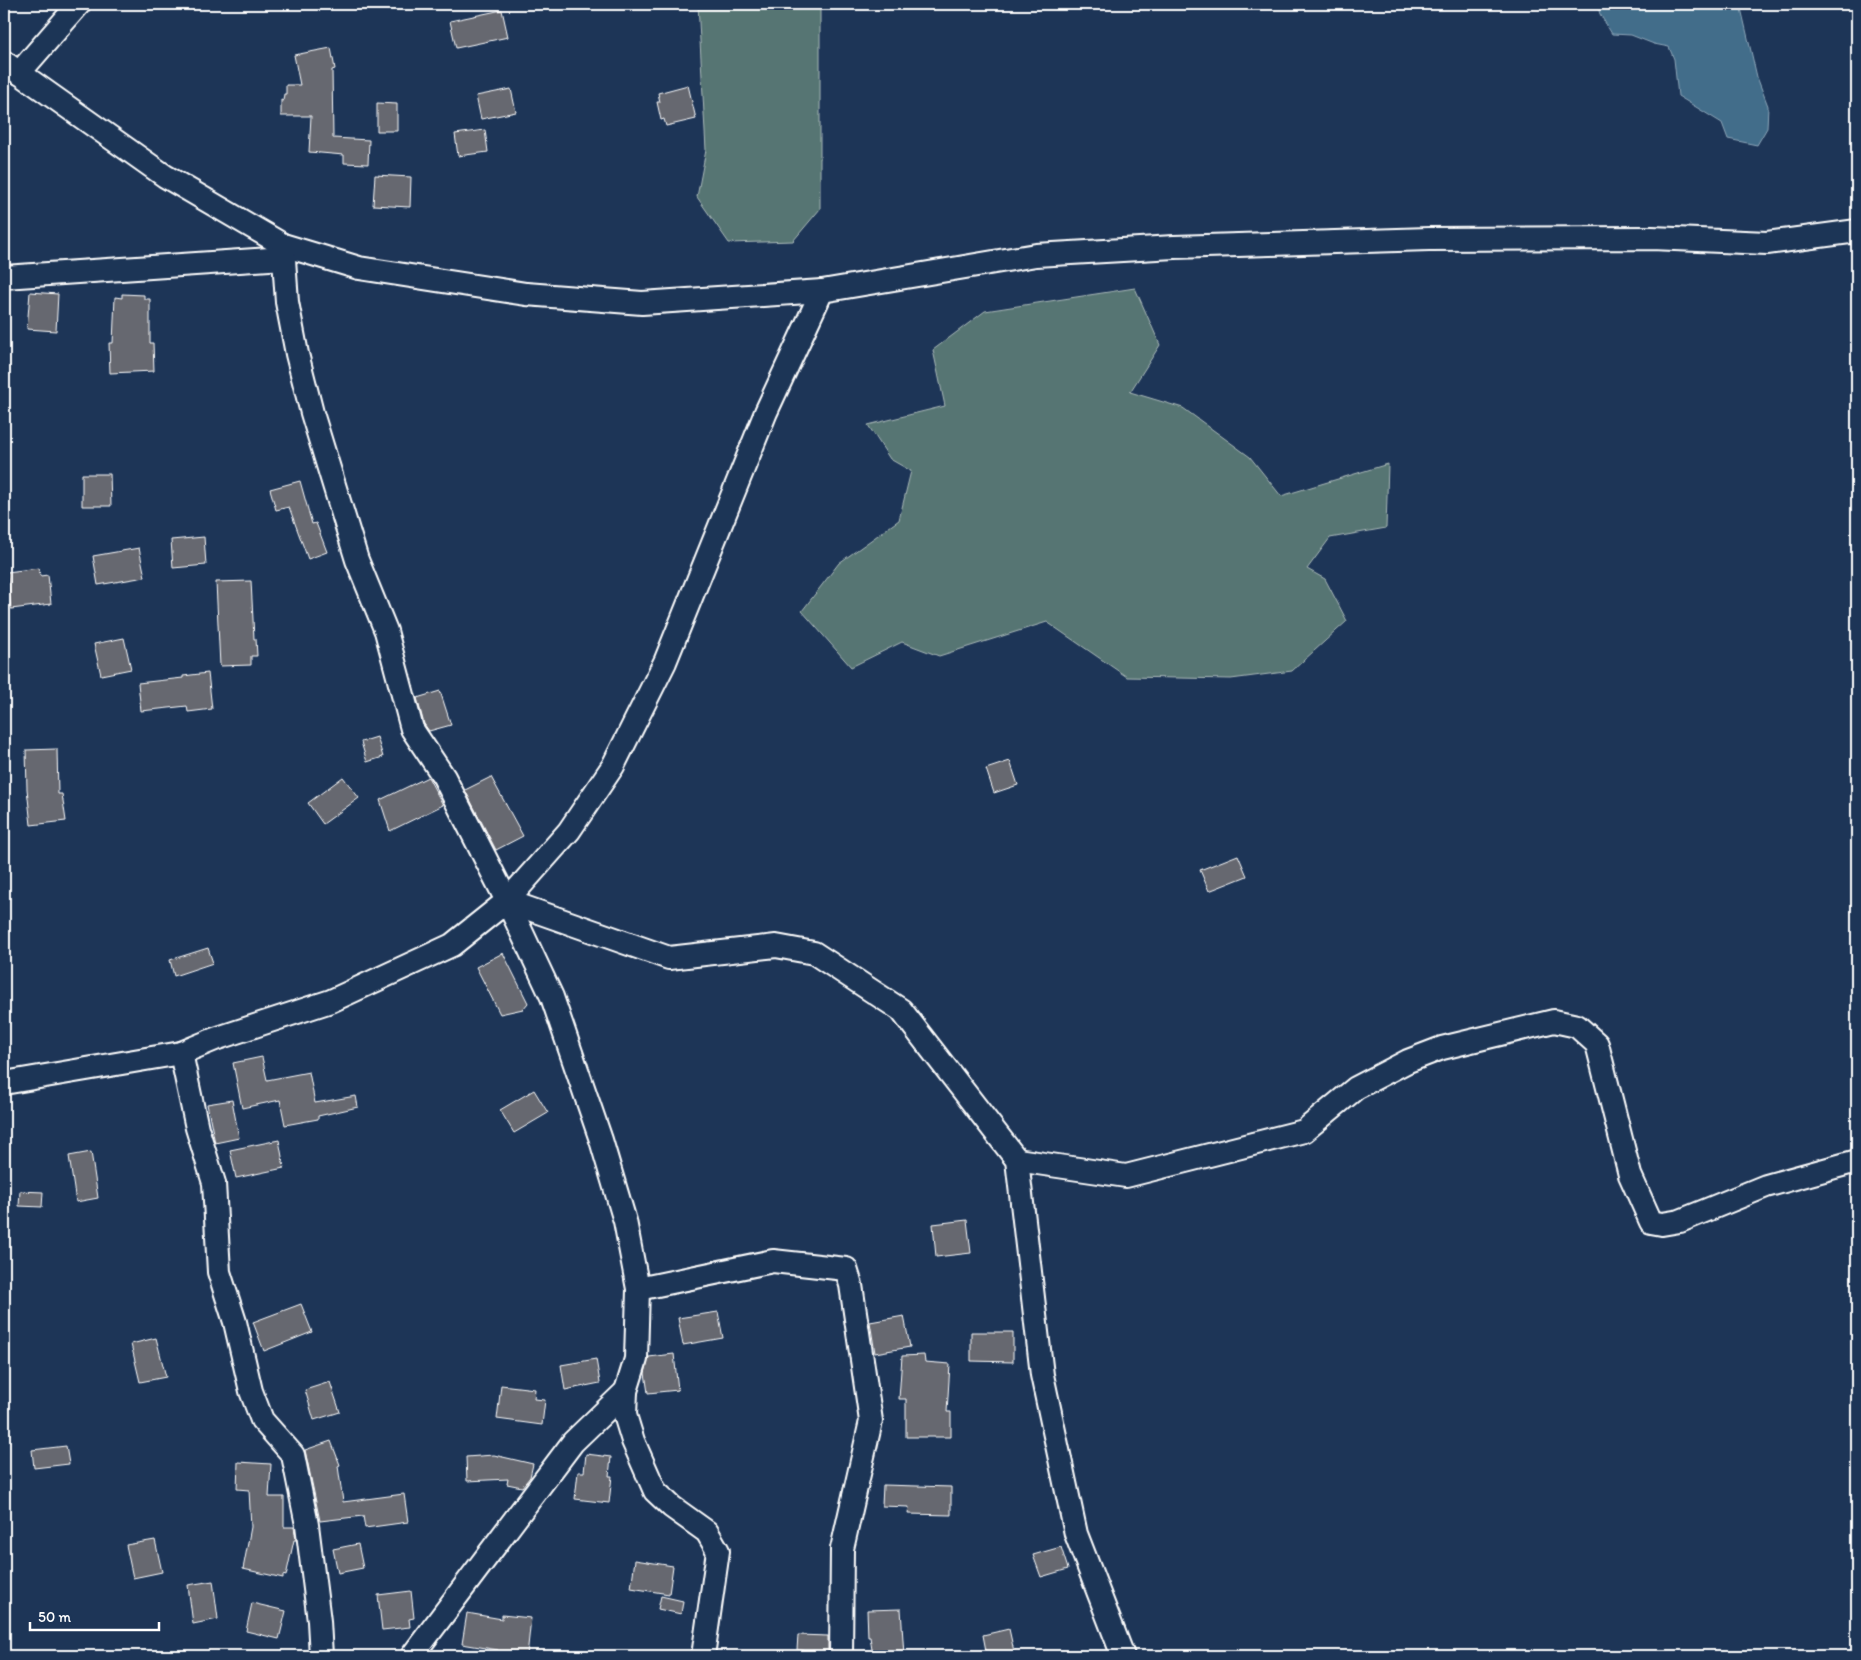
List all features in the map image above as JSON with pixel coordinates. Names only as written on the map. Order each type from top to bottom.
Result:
[{"type":"street","points":[[79,4],[11,68],[165,176],[283,252]]},
{"type":"street","points":[[4,277],[283,252],[358,268],[526,294],[642,303],[822,291],[1036,255],[1164,247],[1429,239],[1652,238],[1767,243],[1857,231]]},
{"type":"street","points":[[283,252],[287,302],[312,413],[357,560],[386,631],[412,729],[444,777],[507,901],[552,997],[600,1140],[625,1222],[638,1289],[636,1359],[626,1391],[625,1415],[633,1441],[654,1491],[672,1507],[707,1532],[718,1551],[703,1656]]},
{"type":"street","points":[[4,1083],[181,1054],[215,1039],[331,1001],[452,945],[507,901],[569,831],[613,766],[665,662],[766,412],[822,291]]},
{"type":"street","points":[[507,901],[669,958],[776,946],[814,952],[901,1010],[1018,1160],[1042,1375],[1076,1534],[1123,1656]]},
{"type":"street","points":[[1018,1160],[1126,1176],[1304,1131],[1356,1088],[1408,1060],[1442,1048],[1554,1020],[1577,1026],[1597,1044],[1630,1175],[1651,1222],[1662,1224],[1680,1221],[1766,1186],[1857,1161]]},
{"type":"street","points":[[181,1054],[197,1128],[214,1183],[220,1272],[235,1322],[251,1391],[262,1420],[293,1455],[307,1525],[319,1621],[321,1656]]},
{"type":"street","points":[[638,1289],[773,1261],[846,1270],[851,1285],[871,1421],[842,1549],[841,1656]]},
{"type":"street","points":[[412,1656],[573,1442],[626,1391]]},
{"type":"green space","points":[[698,4],[820,4],[820,209],[793,241],[729,243],[697,197],[706,150]]},
{"type":"green space","points":[[1135,288],[1160,345],[1130,392],[1183,408],[1250,457],[1281,496],[1388,464],[1386,528],[1330,538],[1307,569],[1325,579],[1347,621],[1292,671],[1231,679],[1127,677],[1047,622],[939,656],[902,642],[851,667],[802,611],[839,563],[899,520],[911,471],[890,459],[868,425],[945,406],[933,350],[985,311]]},
{"type":"water","points":[[1597,4],[1740,4],[1757,77],[1768,106],[1767,128],[1757,145],[1728,139],[1722,123],[1678,96],[1674,59],[1669,47],[1654,44],[1631,35],[1612,34],[1600,14]]},
{"type":"building","points":[[502,10],[508,37],[456,48],[450,21]]},
{"type":"building","points":[[331,48],[335,69],[332,70],[333,138],[369,140],[368,164],[344,163],[344,155],[309,152],[311,116],[281,116],[281,100],[283,101],[284,94],[286,94],[286,85],[300,85],[294,55]]},
{"type":"building","points":[[688,85],[696,119],[666,126],[664,119],[661,120],[657,102],[660,102],[658,93]]},
{"type":"building","points":[[511,89],[516,112],[481,119],[476,96]]},
{"type":"building","points":[[377,103],[397,104],[397,131],[377,131]]},
{"type":"building","points":[[485,130],[488,152],[458,156],[455,134]]},
{"type":"building","points":[[375,175],[411,177],[410,207],[373,205]]},
{"type":"building","points":[[30,292],[58,294],[56,331],[27,329]]},
{"type":"building","points":[[122,294],[144,295],[144,299],[150,299],[150,343],[153,343],[154,371],[110,373],[109,343],[113,343],[115,297],[122,298]]},
{"type":"building","points":[[82,474],[110,474],[111,506],[82,506]]},
{"type":"building","points":[[300,481],[312,524],[316,523],[327,552],[308,559],[289,507],[276,510],[270,489]]},
{"type":"building","points":[[204,537],[206,565],[173,568],[171,540]]},
{"type":"building","points":[[139,548],[145,577],[98,585],[93,556]]},
{"type":"building","points":[[39,568],[40,576],[48,575],[51,604],[11,609],[7,572]]},
{"type":"building","points":[[251,581],[254,639],[256,639],[257,656],[251,656],[251,665],[220,666],[216,582]]},
{"type":"building","points":[[124,638],[131,669],[101,675],[94,644]]},
{"type":"building","points":[[208,673],[212,709],[188,712],[187,706],[141,711],[138,683]]},
{"type":"building","points":[[440,691],[451,725],[429,731],[424,724],[417,698]]},
{"type":"building","points":[[377,737],[383,757],[367,762],[361,742]]},
{"type":"building","points":[[57,749],[58,794],[62,794],[66,821],[31,825],[27,789],[26,750]]},
{"type":"building","points":[[1010,761],[1018,785],[994,793],[986,769]]},
{"type":"building","points":[[343,777],[359,798],[323,824],[308,803]]},
{"type":"building","points":[[428,777],[443,805],[390,831],[380,800]]},
{"type":"building","points":[[491,777],[523,836],[496,850],[465,790]]},
{"type":"building","points":[[1238,855],[1247,876],[1209,891],[1200,870]]},
{"type":"building","points":[[208,948],[213,963],[174,976],[170,960]]},
{"type":"building","points":[[503,953],[528,1003],[523,1009],[500,1014],[476,967]]},
{"type":"building","points":[[262,1057],[267,1080],[309,1072],[315,1103],[356,1096],[358,1107],[318,1116],[318,1119],[285,1125],[280,1100],[242,1108],[233,1063]]},
{"type":"building","points":[[534,1090],[548,1113],[514,1133],[500,1110]]},
{"type":"building","points":[[232,1100],[239,1138],[215,1143],[207,1104]]},
{"type":"building","points":[[279,1140],[284,1168],[236,1178],[230,1150]]},
{"type":"building","points":[[91,1152],[98,1198],[76,1202],[69,1156]]},
{"type":"building","points":[[20,1191],[43,1192],[42,1207],[19,1206]]},
{"type":"building","points":[[967,1220],[971,1253],[936,1257],[933,1224]]},
{"type":"building","points":[[301,1304],[312,1332],[264,1351],[253,1322]]},
{"type":"building","points":[[718,1312],[723,1338],[683,1345],[678,1318]]},
{"type":"building","points":[[904,1316],[910,1347],[875,1353],[870,1322]]},
{"type":"building","points":[[971,1332],[1013,1332],[1013,1362],[971,1361]]},
{"type":"building","points":[[156,1338],[166,1377],[140,1382],[131,1344]]},
{"type":"building","points":[[674,1354],[678,1390],[648,1393],[645,1373],[649,1357]]},
{"type":"building","points":[[924,1355],[925,1362],[950,1364],[947,1412],[951,1412],[951,1437],[906,1437],[906,1399],[899,1399],[902,1356]]},
{"type":"building","points":[[596,1359],[600,1383],[565,1390],[561,1365]]},
{"type":"building","points":[[330,1382],[340,1412],[314,1420],[305,1390]]},
{"type":"building","points":[[501,1385],[535,1389],[534,1399],[545,1400],[542,1425],[497,1419]]},
{"type":"building","points":[[331,1441],[340,1465],[338,1466],[343,1502],[404,1494],[408,1522],[365,1528],[363,1516],[320,1521],[305,1450]]},
{"type":"building","points":[[66,1446],[69,1464],[34,1468],[32,1450]]},
{"type":"building","points":[[586,1454],[611,1457],[609,1476],[612,1476],[609,1503],[575,1499],[578,1472],[584,1472]]},
{"type":"building","points":[[494,1455],[533,1464],[530,1477],[522,1487],[507,1484],[508,1479],[467,1481],[466,1457]]},
{"type":"building","points":[[238,1462],[271,1464],[269,1497],[284,1497],[284,1527],[294,1527],[296,1540],[294,1540],[286,1576],[283,1575],[283,1578],[243,1569],[251,1527],[249,1490],[237,1489]]},
{"type":"building","points":[[883,1485],[951,1487],[951,1515],[908,1514],[909,1507],[882,1506]]},
{"type":"building","points":[[155,1540],[162,1572],[133,1578],[126,1545]]},
{"type":"building","points":[[358,1544],[363,1568],[338,1573],[333,1549]]},
{"type":"building","points":[[1061,1547],[1068,1569],[1041,1577],[1033,1555]]},
{"type":"building","points":[[635,1560],[673,1566],[669,1594],[631,1588]]},
{"type":"building","points":[[213,1581],[218,1619],[193,1624],[188,1585]]},
{"type":"building","points":[[411,1591],[414,1618],[409,1619],[410,1627],[382,1630],[378,1595]]},
{"type":"building","points":[[661,1596],[683,1601],[681,1614],[658,1609]]},
{"type":"building","points":[[252,1603],[286,1611],[279,1639],[246,1631]]},
{"type":"building","points":[[901,1609],[904,1656],[873,1656],[870,1637],[868,1637],[867,1610]]},
{"type":"building","points":[[467,1613],[502,1619],[502,1615],[531,1618],[527,1656],[497,1656],[498,1650],[462,1644]]},
{"type":"building","points":[[1009,1629],[1015,1656],[987,1656],[983,1635]]},
{"type":"building","points":[[798,1635],[828,1636],[828,1652],[797,1650]]}]
